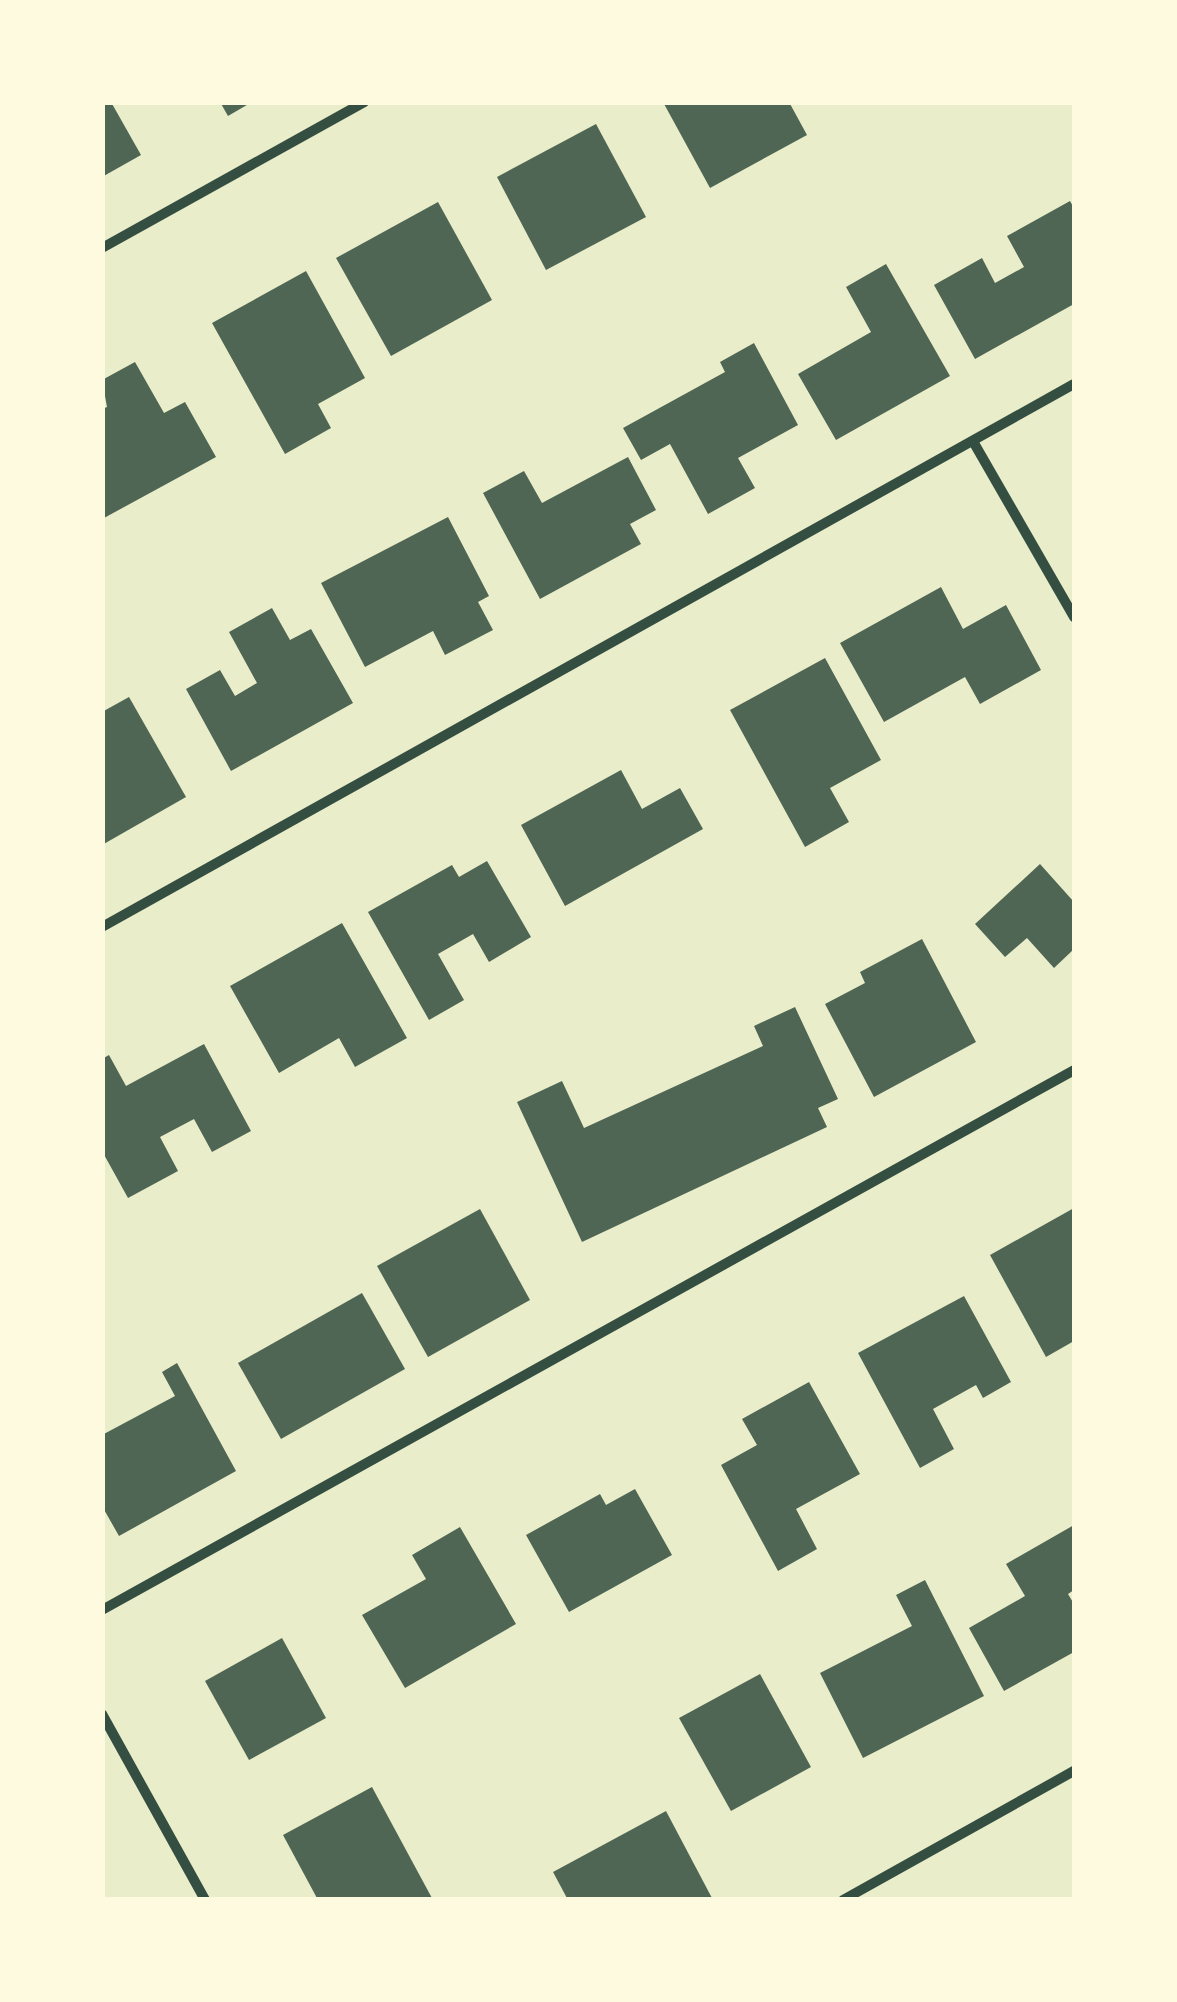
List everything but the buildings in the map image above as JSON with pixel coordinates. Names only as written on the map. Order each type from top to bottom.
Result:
[{"type":"street","points":[[102,248],[364,102]]},
{"type":"street","points":[[102,927],[1074,384]]},
{"type":"street","points":[[974,443],[1074,618]]},
{"type":"street","points":[[102,1610],[1074,1070]]},
{"type":"street","points":[[102,1714],[205,1900]]},
{"type":"street","points":[[842,1900],[1074,1771]]}]
